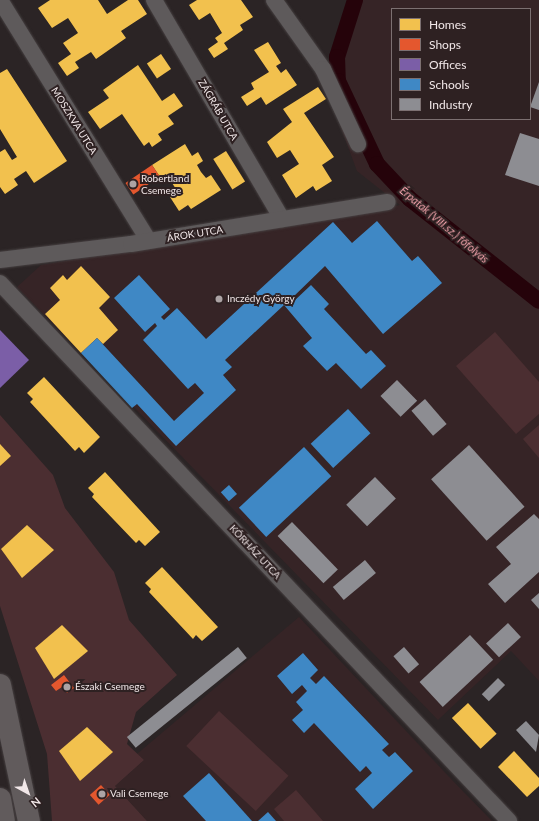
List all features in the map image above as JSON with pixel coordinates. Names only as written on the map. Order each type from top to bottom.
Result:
[{"type":"main road","points":[[0,685],[29,821]]},
{"type":"main road","points":[[0,799],[4,821]]},
{"type":"street","name":"MOSZKVA UTCA","points":[[0,0],[150,241]]},
{"type":"street","name":"ZÁGRÁB UTCA","points":[[154,0],[282,219]]},
{"type":"street","points":[[274,0],[323,69],[358,144]]},
{"type":"street","name":"ÁROK UTCA","points":[[0,260],[150,241],[388,202]]},
{"type":"street","name":"KÓRHÁZ UTCA","points":[[0,283],[509,821]]},
{"type":"shaded area","points":[[349,0],[539,0],[539,681],[511,651],[438,720],[17,287],[41,265],[400,205],[357,171],[325,85]]},
{"type":"shaded area","points":[[495,332],[539,382],[539,414],[516,434],[456,366]]},
{"type":"shaded area","points":[[0,415],[53,475],[65,508],[114,572],[129,620],[177,675],[136,712],[127,744],[144,760],[115,786],[147,821],[52,821],[47,754],[0,606]]},
{"type":"shaded area","points":[[539,425],[539,458],[523,439]]},
{"type":"shaded area","points":[[299,617],[492,821],[147,821],[115,786],[144,760],[137,754]]},
{"type":"shaded area","points":[[219,711],[288,776],[256,811],[186,746]]},
{"type":"shaded area","points":[[296,790],[323,821],[284,821],[274,809]]},
{"type":"building: Homes","points":[[50,0],[98,0],[107,14],[128,0],[138,0],[147,14],[121,31],[126,38],[96,59],[91,52],[75,62],[79,68],[67,76],[58,63],[71,54],[63,43],[78,33],[68,18],[52,28],[38,8]]},
{"type":"building: Homes","points":[[197,0],[241,0],[253,17],[240,25],[243,30],[224,43],[228,49],[214,58],[208,49],[218,42],[215,38],[222,33],[210,13],[199,20],[189,5]]},
{"type":"building: Homes","points":[[268,42],[281,63],[276,66],[281,73],[286,69],[297,85],[266,105],[261,97],[247,106],[241,97],[254,89],[251,83],[269,72],[254,50]]},
{"type":"building: Homes","points":[[161,54],[171,69],[157,78],[147,64]]},
{"type":"building: Homes","points":[[138,65],[162,101],[174,93],[183,106],[168,116],[174,124],[158,134],[162,140],[152,147],[149,142],[144,146],[122,114],[100,129],[88,112],[109,98],[103,90]]},
{"type":"building: Homes","points":[[7,69],[67,161],[34,183],[26,171],[14,179],[18,185],[5,194],[0,187],[0,152],[5,149],[12,160],[17,157],[0,129],[0,73]]},
{"type":"building: Homes","points":[[318,87],[326,99],[304,113],[334,157],[322,165],[332,181],[316,191],[313,186],[296,198],[282,175],[299,164],[290,150],[277,158],[267,142],[292,122],[283,109]]},
{"type":"building: Homes","points":[[185,144],[192,156],[198,152],[203,161],[197,165],[201,172],[206,178],[211,175],[221,190],[191,209],[188,205],[179,211],[170,197],[178,192],[166,174],[160,177],[152,165]]},
{"type":"building: Homes","points":[[226,151],[245,182],[232,189],[213,159]]},
{"type":"building: Homes","points":[[81,266],[110,297],[99,308],[118,330],[103,344],[97,338],[81,353],[45,314],[60,300],[50,288],[63,275],[67,280]]},
{"type":"building: Homes","points":[[44,377],[100,437],[84,453],[79,447],[75,451],[30,402],[33,399],[27,393]]},
{"type":"building: Homes","points":[[0,444],[11,456],[0,466]]},
{"type":"building: Homes","points":[[105,472],[160,532],[145,546],[139,540],[136,543],[92,497],[94,494],[88,488]]},
{"type":"building: Homes","points":[[27,525],[54,550],[22,578],[1,549]]},
{"type":"building: Homes","points":[[162,567],[218,627],[202,641],[196,635],[193,639],[149,592],[151,589],[145,583]]},
{"type":"building: Homes","points":[[62,625],[88,651],[54,679],[35,648]]},
{"type":"building: Homes","points":[[468,703],[497,734],[481,749],[452,718]]},
{"type":"building: Homes","points":[[87,727],[113,752],[80,781],[59,751]]},
{"type":"building: Homes","points":[[514,751],[539,778],[539,786],[527,797],[498,767]]},
{"type":"building: Shops","points":[[152,165],[160,177],[133,195],[125,183]]},
{"type":"building: Shops","points":[[64,675],[74,688],[67,693],[62,687],[56,691],[51,685]]},
{"type":"building: Shops","points":[[101,785],[110,795],[99,805],[90,795]]},
{"type":"building: Offices","points":[[0,330],[29,360],[0,388]]},
{"type":"building: Schools","points":[[377,221],[412,261],[418,256],[442,283],[383,334],[325,266],[291,299],[293,302],[311,285],[329,304],[324,309],[366,354],[371,350],[386,366],[361,389],[336,363],[327,371],[303,346],[312,338],[284,305],[225,360],[232,367],[223,375],[236,390],[176,446],[137,404],[132,408],[81,353],[97,338],[174,421],[204,393],[195,383],[188,389],[143,340],[157,326],[155,323],[145,332],[114,298],[139,275],[170,309],[161,317],[164,320],[177,308],[206,339],[333,222],[352,243]]},
{"type":"building: Schools","points":[[348,409],[371,433],[333,468],[311,444]]},
{"type":"building: Schools","points":[[304,447],[331,476],[266,537],[239,508]]},
{"type":"building: Schools","points":[[229,485],[237,494],[229,501],[221,492]]},
{"type":"building: Schools","points":[[303,653],[318,670],[310,678],[316,684],[324,676],[389,744],[382,750],[389,757],[395,752],[413,771],[373,809],[355,789],[372,773],[366,766],[360,772],[314,723],[304,733],[292,720],[303,710],[296,702],[307,691],[302,685],[292,694],[277,676]]},
{"type":"building: Schools","points":[[209,773],[252,821],[206,821],[183,796]]},
{"type":"building: Schools","points":[[268,812],[276,821],[258,821]]},
{"type":"building: Industry","points":[[539,82],[539,110],[531,107]]},
{"type":"building: Industry","points":[[520,133],[539,139],[539,186],[505,175]]},
{"type":"building: Industry","points":[[397,380],[417,401],[401,417],[380,396]]},
{"type":"building: Industry","points":[[425,399],[447,424],[433,436],[411,411]]},
{"type":"building: Industry","points":[[469,445],[525,507],[487,541],[431,479]]},
{"type":"building: Industry","points":[[375,477],[396,499],[367,526],[346,505]]},
{"type":"building: Industry","points":[[534,514],[539,519],[539,572],[505,603],[488,584],[511,564],[496,547]]},
{"type":"building: Industry","points":[[292,522],[338,569],[323,583],[278,536]]},
{"type":"building: Industry","points":[[365,560],[376,573],[344,600],[333,587]]},
{"type":"building: Industry","points":[[539,593],[539,609],[531,600]]},
{"type":"building: Industry","points":[[508,623],[521,637],[499,657],[486,643]]},
{"type":"building: Industry","points":[[470,635],[493,660],[443,707],[420,682]]},
{"type":"building: Industry","points":[[238,647],[247,658],[136,748],[127,737]]},
{"type":"building: Industry","points":[[404,647],[419,664],[409,674],[393,656]]},
{"type":"building: Industry","points":[[498,678],[505,685],[489,701],[482,694]]},
{"type":"building: Industry","points":[[526,721],[539,735],[536,752],[516,730]]},
{"type":"waterway","name":"Érpatak (VIII.sz.) főfolyás","points":[[355,0],[337,57],[338,81],[377,164],[410,199],[539,301]]},
{"type":"place","name":"Robertland Csemege","points":[[133,184]]},
{"type":"place","name":"Inczédy György","points":[[219,299]]},
{"type":"place","name":"Északi Csemege","points":[[67,687]]},
{"type":"place","name":"Vali Csemege","points":[[102,794]]}]
